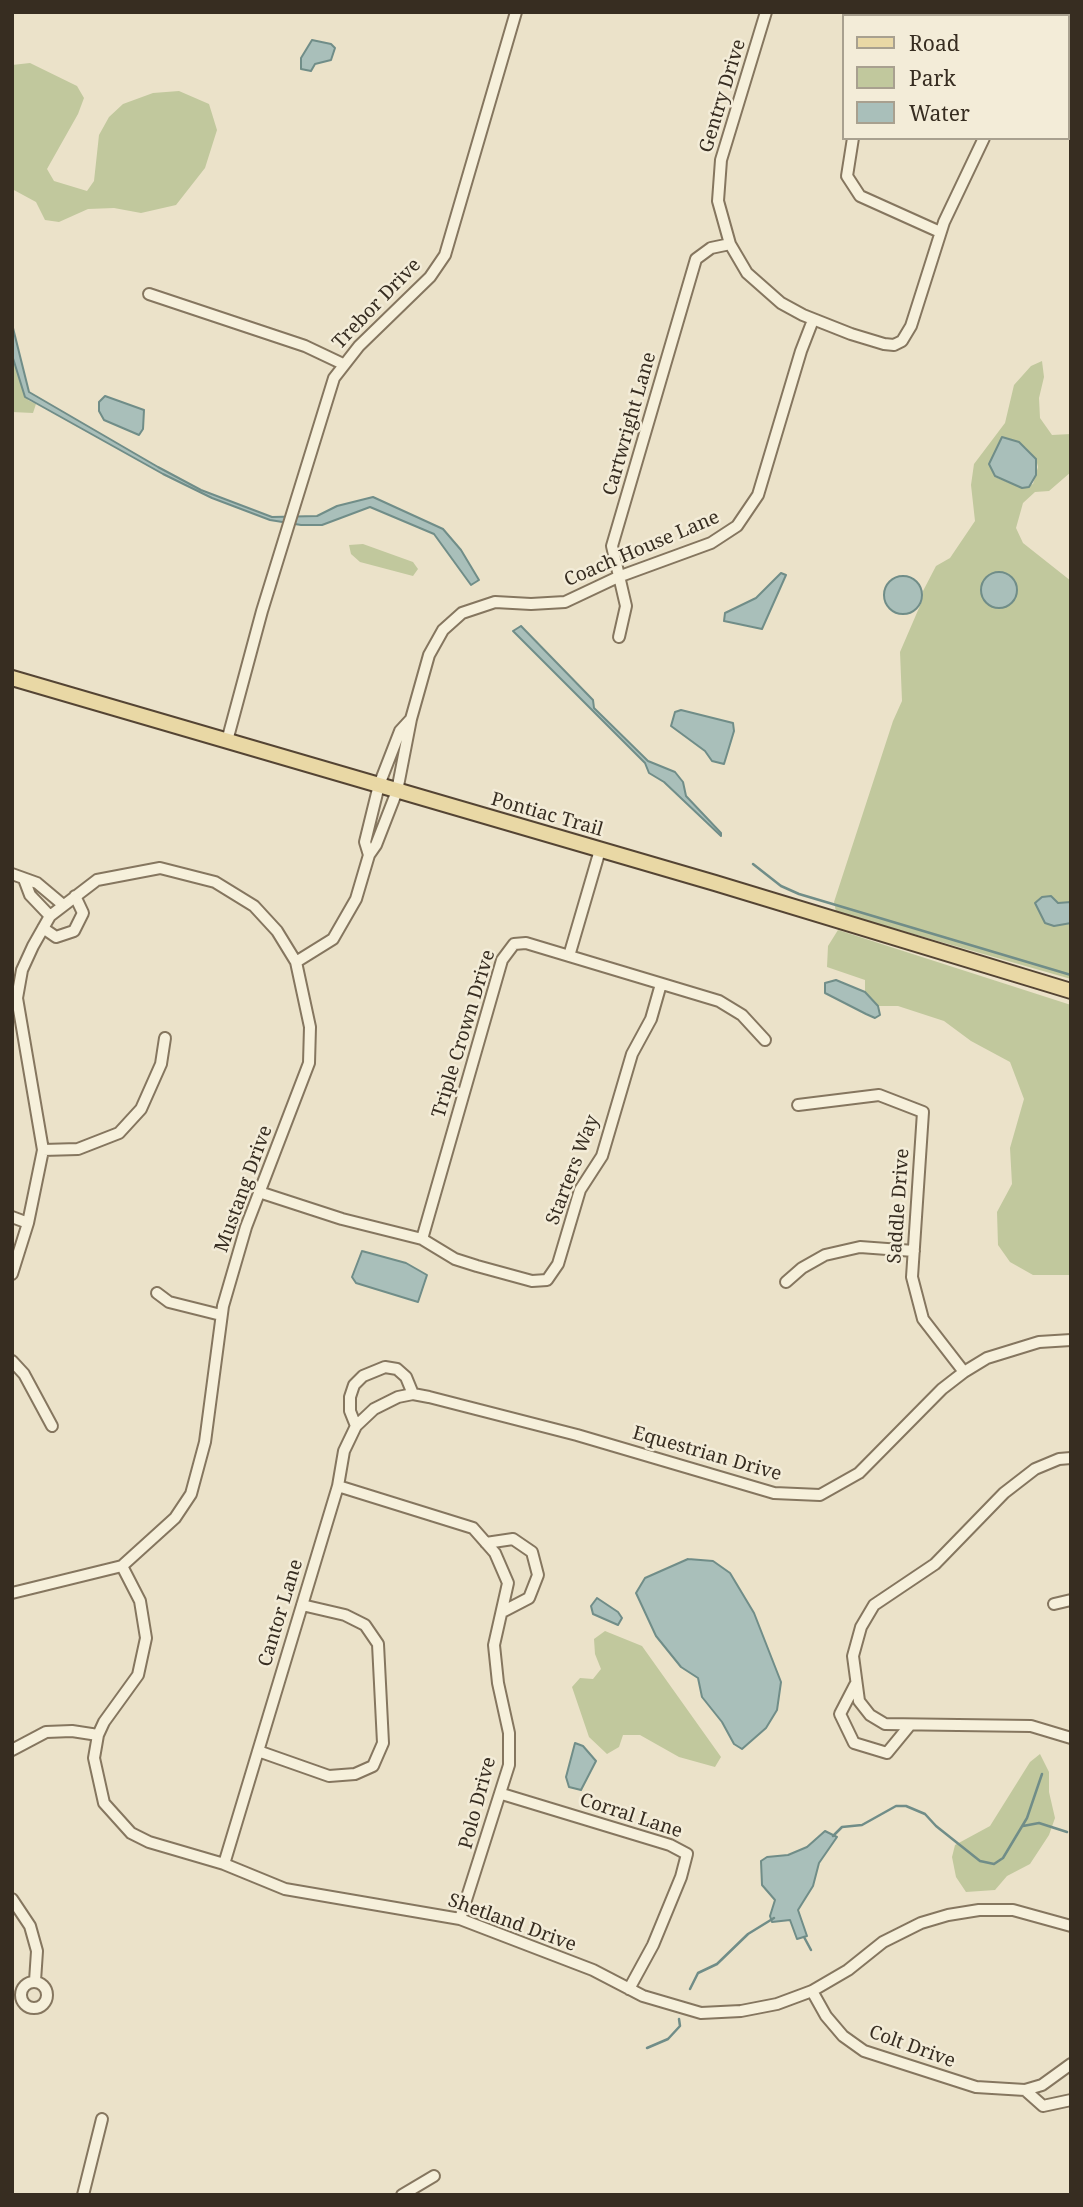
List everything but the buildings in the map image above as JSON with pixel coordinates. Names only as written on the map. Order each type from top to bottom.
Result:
[{"type":"main road","name":"Pontiac Trail","points":[[12,678],[1071,991]]},
{"type":"street","name":"Trebor Drive","points":[[227,741],[293,509],[332,385],[343,364],[419,289],[444,256],[516,12]]},
{"type":"street","name":"Gentry Drive","points":[[766,12],[721,160],[718,201],[730,244],[747,273],[781,303],[813,320],[851,334],[894,345],[902,341],[911,326],[940,232]]},
{"type":"street","points":[[853,140],[847,164],[851,187],[860,196],[940,232],[983,140]]},
{"type":"street","name":"Cartwright Lane","points":[[619,637],[626,606],[612,546],[696,259],[711,248],[730,244]]},
{"type":"street","points":[[149,294],[305,346],[343,364]]},
{"type":"street","name":"Coach House Lane","points":[[369,855],[376,845],[397,790],[411,719],[434,643],[462,613],[495,601],[531,604],[565,602],[618,577],[722,538],[748,513],[758,495],[801,351],[813,320]]},
{"type":"street","name":"Coach House Lane","points":[[369,855],[365,842],[379,785],[400,731],[411,719]]},
{"type":"street","points":[[569,956],[600,850]]},
{"type":"street","points":[[296,962],[333,939],[347,918],[369,855]]},
{"type":"street","name":"Mustang Drive","points":[[12,1593],[122,1566],[175,1518],[191,1494],[205,1442],[221,1315],[258,1192],[309,1063],[310,1027],[296,962],[277,931],[254,905],[215,882],[160,868],[97,880],[62,904],[50,916],[22,970],[17,998],[43,1150]]},
{"type":"street","points":[[12,874],[37,883],[62,904]]},
{"type":"street","points":[[24,879],[30,895],[50,916]]},
{"type":"street","points":[[43,928],[56,937],[74,931],[83,913],[75,896]]},
{"type":"street","name":"Triple Crown Drive","points":[[422,1239],[505,951],[520,943],[731,1007],[765,1040]]},
{"type":"street","name":"Starters Way","points":[[258,1192],[342,1219],[422,1239],[454,1259],[532,1281],[547,1280],[552,1275],[580,1190],[602,1156],[632,1054],[651,1019],[662,984]]},
{"type":"street","points":[[12,1274],[27,1223],[43,1150],[78,1149],[119,1133],[141,1109],[161,1063],[165,1038]]},
{"type":"street","name":"Saddle Drive","points":[[798,1105],[879,1095],[923,1112],[912,1277],[923,1319],[964,1372]]},
{"type":"street","points":[[12,1217],[27,1223]]},
{"type":"street","points":[[786,1282],[802,1268],[825,1255],[860,1247],[914,1251]]},
{"type":"street","points":[[157,1293],[169,1302],[221,1315]]},
{"type":"street","name":"Equestrian Drive","points":[[413,1394],[577,1435],[774,1493],[820,1495],[859,1472],[942,1389],[964,1372],[987,1358],[1039,1342],[1071,1340]]},
{"type":"street","points":[[12,1361],[24,1374],[52,1426]]},
{"type":"street","name":"Cantor Lane","points":[[224,1864],[338,1486],[344,1451],[356,1426],[350,1411],[350,1397],[354,1385],[363,1376],[385,1367],[397,1369],[406,1377],[413,1394]]},
{"type":"street","points":[[356,1426],[374,1409],[398,1397],[413,1394]]},
{"type":"street","points":[[1071,1458],[1059,1459],[1035,1469],[1004,1493],[935,1564],[874,1605],[861,1627],[853,1656],[859,1701],[870,1715],[885,1724],[1031,1726],[1071,1738]]},
{"type":"street","name":"Polo Drive","points":[[338,1486],[472,1528],[495,1553],[508,1583],[495,1645],[498,1683],[509,1733],[509,1765],[502,1794],[460,1919]]},
{"type":"street","points":[[486,1543],[513,1539],[532,1552],[538,1575],[529,1598],[504,1611]]},
{"type":"street","points":[[12,1750],[46,1732],[72,1731],[97,1735],[138,1675],[146,1638],[141,1601],[122,1566]]},
{"type":"street","points":[[1054,1604],[1071,1600]]},
{"type":"street","points":[[258,1751],[329,1776],[355,1774],[373,1766],[383,1744],[378,1644],[365,1625],[345,1615],[302,1605]]},
{"type":"street","points":[[855,1685],[840,1714],[854,1743],[887,1753],[910,1725]]},
{"type":"street","name":"Shetland Drive","points":[[97,1735],[94,1758],[104,1803],[131,1833],[149,1842],[224,1864],[285,1889],[460,1919],[593,1970],[643,1996],[701,2012],[741,2011],[777,2004],[812,1991],[848,1970],[883,1942],[921,1923],[948,1915],[979,1910],[1013,1910],[1071,1926]]},
{"type":"street","name":"Corral Lane","points":[[502,1794],[670,1845],[687,1854],[681,1877],[653,1945],[629,1989]]},
{"type":"street","points":[[12,1899],[30,1926],[37,1951],[35,1981]]},
{"type":"street","name":"Colt Drive","points":[[812,1991],[826,2016],[843,2036],[864,2051],[976,2087],[1025,2090],[1042,2085],[1071,2064]]},
{"type":"street","name":"Colt Drive","points":[[1025,2090],[1043,2106],[1071,2100]]},
{"type":"street","points":[[83,2195],[102,2119]]},
{"type":"street","points":[[402,2195],[434,2176]]},
{"type":"green space","points":[[30,63],[77,86],[84,98],[47,169],[54,181],[87,191],[94,181],[99,135],[109,117],[123,104],[153,93],[179,91],[209,104],[217,130],[205,168],[176,205],[141,213],[114,208],[88,209],[59,222],[45,220],[36,202],[12,189],[12,65]]},
{"type":"green space","points":[[12,355],[28,400],[36,404],[33,413],[12,412]]},
{"type":"green space","points":[[1042,361],[1044,377],[1039,398],[1040,418],[1052,435],[1071,434],[1071,472],[1049,491],[1035,492],[1023,503],[1016,528],[1023,543],[1071,581],[1071,902],[1058,903],[1065,924],[1071,923],[1071,979],[836,912],[834,902],[893,721],[902,701],[900,652],[922,601],[923,591],[936,566],[950,558],[975,521],[971,485],[974,464],[1005,423],[1014,385],[1031,366]],"holes":[[[1025,447],[1036,459],[1038,467],[1033,484],[1022,488],[995,477],[989,464]]]},
{"type":"green space","points":[[363,544],[413,562],[418,569],[413,576],[360,562],[351,554],[349,545]]},
{"type":"green space","points":[[838,930],[1071,1005],[1071,1275],[1033,1275],[1010,1262],[998,1245],[997,1212],[1012,1184],[1010,1148],[1024,1099],[1010,1062],[971,1041],[944,1021],[898,1006],[878,1006],[865,992],[865,980],[827,967],[828,946]]},
{"type":"green space","points":[[605,1631],[642,1646],[721,1757],[715,1767],[679,1757],[640,1735],[623,1735],[619,1747],[607,1754],[589,1737],[572,1687],[580,1678],[593,1679],[601,1669],[595,1654],[594,1639]]},
{"type":"green space","points":[[1040,1754],[1049,1772],[1049,1792],[1055,1818],[1049,1835],[1030,1864],[1007,1876],[995,1890],[966,1892],[956,1877],[952,1857],[955,1845],[990,1826],[1030,1762]]},
{"type":"water","points":[[312,40],[331,44],[335,48],[331,60],[315,64],[311,71],[301,69],[301,58]]},
{"type":"water","points":[[12,324],[29,392],[158,467],[201,490],[272,517],[317,516],[337,506],[373,497],[443,529],[461,550],[479,580],[471,585],[434,534],[370,507],[322,525],[301,525],[270,520],[212,498],[163,474],[25,397],[12,355]]},
{"type":"water","points":[[105,396],[144,410],[143,429],[139,435],[104,420],[99,411],[99,402]]},
{"type":"water","points":[[1002,437],[1019,442],[1036,459],[1036,475],[1029,487],[1022,488],[995,476],[989,464]]},
{"type":"water","points":[[999,572],[1011,578],[1017,590],[1011,602],[999,608],[987,602],[981,590],[987,578]]},
{"type":"water","points":[[781,573],[786,575],[762,629],[724,621],[725,613],[756,598]]},
{"type":"water","points":[[903,576],[916,582],[922,595],[916,608],[903,614],[890,608],[884,595],[890,582]]},
{"type":"water","points":[[521,626],[593,700],[594,708],[648,761],[675,772],[683,782],[686,796],[721,836],[664,782],[649,773],[645,763],[513,631]]},
{"type":"water","points":[[681,710],[733,723],[734,731],[724,764],[712,761],[705,751],[671,726],[675,712]]},
{"type":"water","points":[[1051,896],[1058,903],[1071,902],[1071,923],[1054,926],[1045,923],[1035,903],[1042,897]]},
{"type":"water","points":[[836,980],[865,992],[878,1006],[880,1015],[875,1018],[825,993],[825,983]]},
{"type":"water","points":[[362,1251],[406,1263],[427,1275],[418,1302],[356,1283],[352,1277]]},
{"type":"water","points":[[688,1559],[713,1561],[730,1573],[754,1613],[781,1682],[777,1710],[766,1728],[742,1749],[734,1744],[722,1722],[702,1697],[698,1678],[681,1667],[656,1636],[636,1593],[645,1578]]},
{"type":"water","points":[[597,1598],[618,1612],[622,1618],[618,1625],[593,1614],[591,1606]]},
{"type":"water","points":[[575,1743],[583,1746],[596,1761],[581,1790],[569,1787],[566,1777]]},
{"type":"water","points":[[825,1831],[837,1837],[819,1863],[813,1886],[798,1910],[807,1936],[797,1939],[790,1920],[772,1922],[770,1916],[775,1900],[762,1885],[761,1861],[767,1857],[788,1855],[807,1847]]},
{"type":"waterway","points":[[753,864],[781,886],[799,894],[1071,975]]},
{"type":"waterway","points":[[833,1836],[842,1827],[862,1825],[896,1806],[906,1806],[925,1814],[980,1861],[994,1864],[1003,1858],[1027,1818],[1042,1774]]},
{"type":"waterway","points":[[1023,1826],[1039,1823],[1067,1832]]},
{"type":"waterway","points":[[690,1989],[698,1973],[717,1964],[748,1934],[774,1918]]},
{"type":"waterway","points":[[804,1937],[811,1950]]},
{"type":"waterway","points":[[647,2048],[668,2039],[680,2026],[679,2019]]}]
